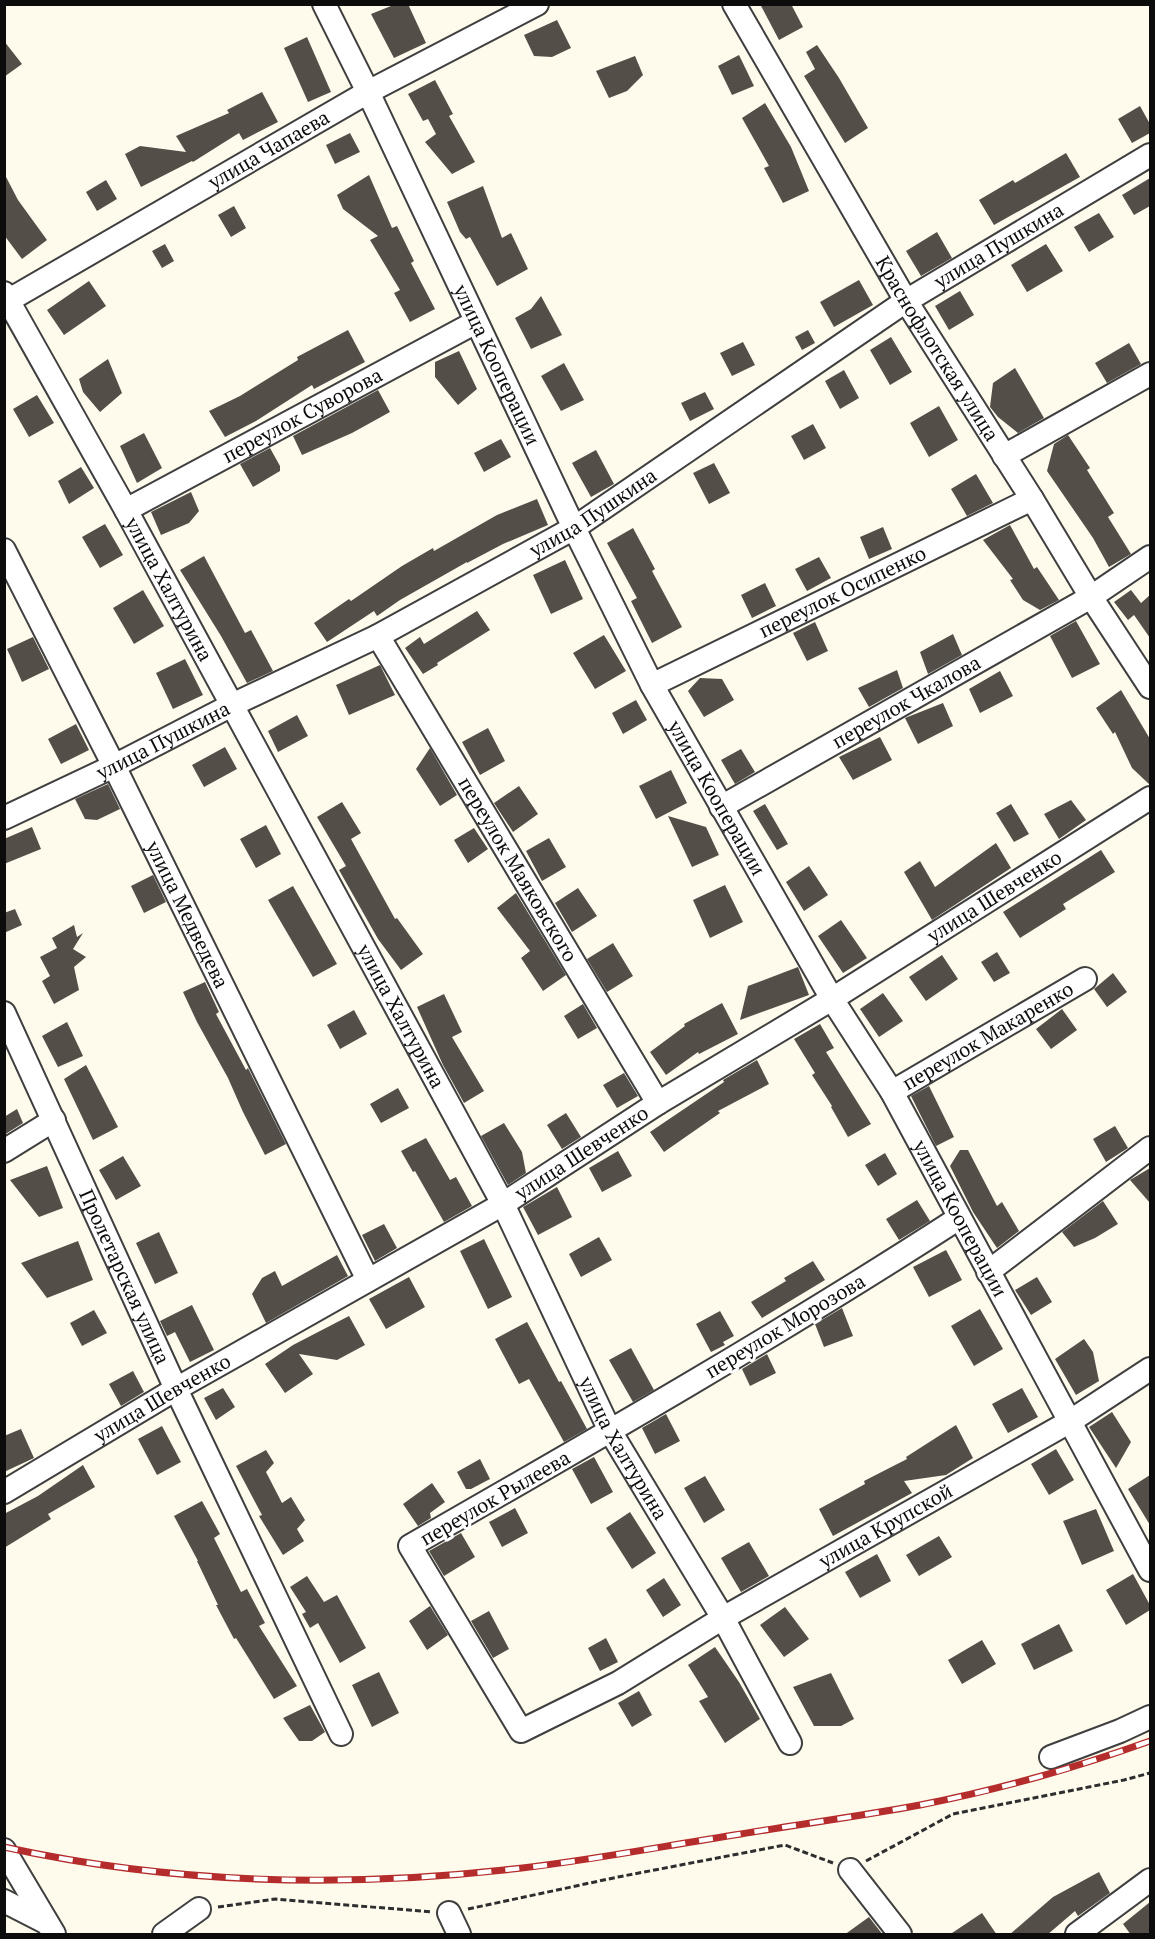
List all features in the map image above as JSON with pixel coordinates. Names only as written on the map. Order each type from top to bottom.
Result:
[{"type":"street","name":"улица Кооперации","points":[[324,4],[368,92],[574,528],[652,685],[832,999],[892,1092],[1150,1570]]},
{"type":"street","name":"улица Чапаева","points":[[6,298],[368,92],[537,4]]},
{"type":"street","name":"Краснофлотская улица","points":[[734,4],[906,301],[1150,687]]},
{"type":"street","name":"улица Пушкина","points":[[4,818],[114,766],[232,705],[378,636],[574,528],[906,301],[1150,154]]},
{"type":"street","name":"улица Халтурина","points":[[6,298],[126,510],[503,1204],[610,1431],[723,1618],[790,1743]]},
{"type":"street","name":"переулок Суворова","points":[[126,510],[476,322]]},
{"type":"street","points":[[1004,456],[1150,374]]},
{"type":"street","name":"переулок Осипенко","points":[[652,685],[1032,499]]},
{"type":"street","name":"улица Медведева","points":[[4,550],[114,766],[368,1280]]},
{"type":"street","name":"переулок Чкалова","points":[[721,807],[1091,597],[1150,556]]},
{"type":"street","name":"переулок Маяковского","points":[[378,636],[658,1103]]},
{"type":"street","name":"улица Шевченко","points":[[4,1492],[176,1389],[503,1204],[658,1103],[832,999],[1150,798]]},
{"type":"street","name":"переулок Макаренко","points":[[892,1092],[1084,979]]},
{"type":"street","name":"Пролетарская улица","points":[[4,1013],[176,1389],[341,1734]]},
{"type":"street","points":[[4,1151],[54,1120]]},
{"type":"street","points":[[988,1272],[1150,1148]]},
{"type":"street","name":"переулок Морозова","points":[[610,1431],[907,1252],[959,1218]]},
{"type":"street","name":"улица Крупской","points":[[521,1731],[618,1683],[723,1618],[1069,1422],[1150,1369]]},
{"type":"street","name":"переулок Рылеева","points":[[521,1731],[410,1546],[610,1431]]},
{"type":"street","points":[[1051,1757],[1150,1717]]},
{"type":"street","points":[[4,1850],[50,1929]]},
{"type":"street","points":[[850,1870],[900,1935]]},
{"type":"street","points":[[1077,1935],[1150,1880]]},
{"type":"street","points":[[4,1901],[50,1929]]},
{"type":"street","points":[[164,1935],[199,1909]]},
{"type":"street","points":[[449,1913],[459,1935]]},
{"type":"path","points":[[199,1909],[276,1899],[449,1913],[785,1845],[850,1870],[953,1814],[1150,1773]]},
{"type":"building","points":[[396,4],[408,4],[426,43],[394,58],[371,14]]},
{"type":"building","points":[[760,4],[791,4],[803,27],[779,40]]},
{"type":"building","points":[[557,20],[571,48],[552,57],[534,56],[524,35]]},
{"type":"building","points":[[307,37],[331,92],[308,102],[284,48]]},
{"type":"building","points":[[4,41],[22,64],[4,77]]},
{"type":"building","points":[[817,45],[868,128],[845,143],[804,76],[815,69],[806,52]]},
{"type":"building","points":[[739,55],[754,86],[732,95],[718,66]]},
{"type":"building","points":[[635,56],[643,75],[627,91],[609,98],[596,71]]},
{"type":"building","points":[[435,80],[453,114],[449,116],[475,162],[452,174],[425,142],[436,134],[428,119],[423,121],[408,94]]},
{"type":"building","points":[[262,92],[278,122],[243,140],[239,133],[193,162],[141,187],[125,154],[140,146],[186,152],[176,136],[229,113],[227,110]]},
{"type":"building","points":[[765,103],[791,147],[809,191],[783,203],[764,168],[769,166],[742,118]]},
{"type":"building","points":[[1140,106],[1150,124],[1150,133],[1132,143],[1118,119]]},
{"type":"building","points":[[350,133],[360,152],[335,164],[326,145]]},
{"type":"building","points":[[1066,153],[1080,177],[994,225],[979,200],[1013,180],[1015,183]]},
{"type":"building","points":[[4,173],[18,200],[47,240],[22,259],[4,235]]},
{"type":"building","points":[[369,175],[392,228],[397,226],[414,261],[411,263],[435,309],[410,322],[394,293],[400,290],[370,240],[378,236],[343,209],[337,195]]},
{"type":"building","points":[[1150,178],[1150,206],[1134,215],[1122,195]]},
{"type":"building","points":[[106,180],[117,199],[97,211],[86,192]]},
{"type":"building","points":[[483,186],[502,238],[511,233],[528,269],[497,286],[470,237],[466,239],[460,232],[447,202]]},
{"type":"building","points":[[234,206],[246,228],[231,237],[218,215]]},
{"type":"building","points":[[1099,213],[1114,237],[1089,252],[1074,227]]},
{"type":"building","points":[[937,232],[952,258],[921,276],[906,251]]},
{"type":"building","points":[[165,244],[174,261],[162,268],[152,251]]},
{"type":"building","points":[[1046,244],[1063,271],[1027,292],[1011,265]]},
{"type":"building","points":[[859,280],[873,305],[834,327],[820,302]]},
{"type":"building","points":[[89,281],[106,306],[64,335],[47,310]]},
{"type":"building","points":[[960,291],[974,315],[949,330],[935,306]]},
{"type":"building","points":[[541,296],[562,335],[531,349],[515,318],[531,309]]},
{"type":"building","points":[[348,330],[365,362],[314,389],[312,385],[256,421],[225,437],[209,411],[240,396],[298,360],[297,357]]},
{"type":"building","points":[[808,330],[815,343],[802,350],[795,337]]},
{"type":"building","points":[[891,337],[912,372],[890,385],[870,350]]},
{"type":"building","points":[[743,342],[755,365],[732,376],[720,353]]},
{"type":"building","points":[[1129,343],[1141,364],[1107,383],[1095,363]]},
{"type":"building","points":[[459,351],[477,389],[458,405],[435,377],[435,362]]},
{"type":"building","points":[[108,359],[122,393],[100,412],[83,392],[79,379]]},
{"type":"building","points":[[564,363],[584,400],[561,411],[541,376]]},
{"type":"building","points":[[1015,368],[1044,418],[1018,433],[998,417],[990,407],[993,383]]},
{"type":"building","points":[[844,370],[859,398],[840,409],[825,381]]},
{"type":"building","points":[[378,390],[390,412],[352,433],[302,455],[293,436]]},
{"type":"building","points":[[705,392],[714,409],[690,421],[681,403]]},
{"type":"building","points":[[37,395],[54,423],[29,437],[13,409]]},
{"type":"building","points":[[939,406],[958,440],[929,457],[910,423]]},
{"type":"building","points":[[813,424],[826,448],[804,460],[791,436]]},
{"type":"building","points":[[144,433],[162,468],[137,483],[120,446]]},
{"type":"building","points":[[1068,435],[1090,468],[1087,470],[1114,513],[1108,517],[1131,554],[1109,567],[1093,538],[1047,471],[1054,444]]},
{"type":"building","points":[[501,439],[511,457],[484,472],[474,453]]},
{"type":"building","points":[[270,448],[280,466],[280,471],[253,487],[240,464]]},
{"type":"building","points":[[596,450],[614,484],[591,497],[572,463]]},
{"type":"building","points":[[714,463],[730,493],[709,504],[693,473]]},
{"type":"building","points":[[81,467],[94,488],[69,504],[58,481]]},
{"type":"building","points":[[976,474],[993,503],[967,516],[951,489]]},
{"type":"building","points":[[191,492],[199,511],[189,523],[161,535],[151,512]]},
{"type":"building","points":[[537,499],[548,525],[467,562],[400,600],[377,616],[374,611],[327,642],[314,623],[433,548],[434,551],[497,515]]},
{"type":"building","points":[[105,524],[123,555],[100,568],[82,537]]},
{"type":"building","points":[[1010,525],[1034,569],[1037,567],[1059,600],[1040,610],[1023,600],[1010,580],[1013,579],[983,540]]},
{"type":"building","points":[[883,527],[892,549],[869,559],[860,537]]},
{"type":"building","points":[[633,528],[655,569],[652,571],[682,627],[652,643],[631,601],[637,598],[607,543]]},
{"type":"building","points":[[204,556],[245,633],[251,630],[273,671],[247,683],[180,570]]},
{"type":"building","points":[[819,557],[831,578],[807,591],[795,569]]},
{"type":"building","points":[[565,560],[583,599],[551,614],[533,575]]},
{"type":"building","points":[[765,583],[776,606],[752,618],[741,595]]},
{"type":"building","points":[[143,590],[164,626],[134,644],[113,608]]},
{"type":"building","points":[[1131,590],[1141,603],[1150,595],[1150,638],[1134,615],[1128,620],[1114,602]]},
{"type":"building","points":[[477,611],[490,630],[423,674],[405,648],[420,637],[424,644]]},
{"type":"building","points":[[1076,621],[1100,664],[1072,678],[1050,636]]},
{"type":"building","points":[[815,622],[828,651],[807,661],[793,633]]},
{"type":"building","points":[[953,634],[962,655],[928,674],[920,652]]},
{"type":"building","points":[[604,635],[626,671],[595,689],[573,653]]},
{"type":"building","points":[[33,637],[49,669],[22,682],[7,649]]},
{"type":"building","points":[[185,659],[203,695],[173,709],[156,673]]},
{"type":"building","points":[[380,665],[395,695],[349,715],[336,685]]},
{"type":"building","points":[[897,670],[903,688],[869,707],[858,688]]},
{"type":"building","points":[[1000,671],[1013,696],[980,713],[969,689]]},
{"type":"building","points":[[700,678],[722,679],[734,700],[704,717],[688,691]]},
{"type":"building","points":[[1121,690],[1150,739],[1150,785],[1132,768],[1115,732],[1113,734],[1096,708]]},
{"type":"building","points":[[636,700],[647,720],[623,734],[612,713]]},
{"type":"building","points":[[943,703],[953,726],[918,744],[905,718]]},
{"type":"building","points":[[297,715],[308,736],[278,752],[268,731]]},
{"type":"building","points":[[76,724],[89,750],[61,764],[48,739]]},
{"type":"building","points":[[488,728],[505,761],[480,775],[462,742]]},
{"type":"building","points":[[880,737],[892,760],[853,780],[839,757]]},
{"type":"building","points":[[225,747],[237,769],[204,787],[192,765]]},
{"type":"building","points":[[430,748],[457,795],[440,806],[416,769]]},
{"type":"building","points":[[741,749],[755,772],[735,784],[721,760]]},
{"type":"building","points":[[671,770],[687,803],[656,819],[639,786]]},
{"type":"building","points":[[108,784],[120,809],[97,820],[85,819],[75,799]]},
{"type":"building","points":[[519,786],[538,814],[513,832],[494,803]]},
{"type":"building","points":[[1071,800],[1086,820],[1059,839],[1044,814]]},
{"type":"building","points":[[342,802],[361,833],[351,839],[395,919],[397,918],[423,954],[401,970],[378,939],[339,870],[346,866],[317,817]]},
{"type":"building","points":[[765,804],[788,844],[777,850],[753,811]]},
{"type":"building","points":[[1011,804],[1029,834],[1014,842],[996,813]]},
{"type":"building","points":[[668,816],[706,827],[719,855],[692,867]]},
{"type":"building","points":[[266,825],[281,854],[256,868],[240,839]]},
{"type":"building","points":[[32,827],[41,849],[4,864],[4,839]]},
{"type":"building","points":[[474,828],[488,849],[468,863],[454,840]]},
{"type":"building","points":[[549,838],[566,867],[542,881],[526,851]]},
{"type":"building","points":[[996,843],[1011,868],[932,920],[904,872],[920,861],[935,887]]},
{"type":"building","points":[[1101,850],[1115,872],[1063,904],[1066,909],[1020,938],[1003,912]]},
{"type":"building","points":[[809,866],[828,895],[804,911],[786,882]]},
{"type":"building","points":[[153,875],[166,902],[144,913],[131,886]]},
{"type":"building","points":[[725,885],[743,922],[710,938],[693,900]]},
{"type":"building","points":[[293,886],[337,964],[313,977],[268,900]]},
{"type":"building","points":[[578,888],[597,916],[572,932],[555,903]]},
{"type":"building","points":[[516,893],[566,975],[543,991],[521,958],[530,951],[497,908]]},
{"type":"building","points":[[15,909],[22,925],[4,933],[4,913]]},
{"type":"building","points":[[841,920],[867,958],[843,973],[818,936]]},
{"type":"building","points":[[74,925],[77,937],[83,933],[73,949],[86,957],[74,967],[79,990],[54,1004],[42,981],[50,976],[40,957],[57,948],[52,938]]},
{"type":"building","points":[[613,943],[633,976],[607,992],[587,959]]},
{"type":"building","points":[[997,952],[1010,973],[994,982],[981,962]]},
{"type":"building","points":[[942,955],[958,979],[926,1001],[909,977]]},
{"type":"building","points":[[798,967],[809,995],[740,1020],[748,986]]},
{"type":"building","points":[[1113,973],[1127,992],[1107,1007],[1094,989]]},
{"type":"building","points":[[205,982],[219,1012],[216,1014],[246,1070],[248,1068],[286,1144],[265,1155],[183,992]]},
{"type":"building","points":[[883,993],[903,1021],[879,1037],[860,1009]]},
{"type":"building","points":[[444,994],[462,1032],[452,1037],[484,1091],[464,1103],[443,1065],[417,1007]]},
{"type":"building","points":[[722,1003],[738,1034],[699,1054],[698,1052],[666,1075],[650,1052],[685,1026],[684,1024]]},
{"type":"building","points":[[583,1004],[597,1028],[578,1039],[564,1016]]},
{"type":"building","points":[[1062,1009],[1077,1030],[1051,1049],[1036,1029]]},
{"type":"building","points":[[354,1010],[367,1034],[340,1049],[327,1025]]},
{"type":"building","points":[[67,1022],[83,1056],[58,1067],[42,1036]]},
{"type":"building","points":[[820,1024],[834,1048],[826,1052],[871,1124],[848,1137],[812,1075],[815,1073],[794,1039]]},
{"type":"building","points":[[757,1060],[769,1084],[718,1111],[720,1113],[664,1152],[650,1132],[724,1082],[723,1080]]},
{"type":"building","points":[[86,1065],[118,1127],[93,1140],[64,1079]]},
{"type":"building","points":[[624,1073],[638,1096],[617,1108],[603,1085]]},
{"type":"building","points":[[929,1086],[954,1137],[936,1146],[911,1096]]},
{"type":"building","points":[[398,1088],[409,1108],[381,1123],[370,1104]]},
{"type":"building","points":[[17,1109],[23,1123],[4,1135],[4,1117]]},
{"type":"building","points":[[566,1113],[581,1137],[562,1149],[547,1125]]},
{"type":"building","points":[[504,1123],[522,1152],[526,1173],[508,1185],[481,1136]]},
{"type":"building","points":[[1115,1126],[1128,1148],[1106,1162],[1093,1139]]},
{"type":"building","points":[[426,1138],[450,1180],[456,1177],[472,1206],[444,1222],[401,1151]]},
{"type":"building","points":[[960,1150],[968,1150],[997,1206],[1002,1202],[1019,1231],[997,1248],[973,1212],[950,1166]]},
{"type":"building","points":[[618,1151],[632,1176],[602,1192],[589,1168]]},
{"type":"building","points":[[885,1153],[897,1174],[878,1186],[865,1165]]},
{"type":"building","points":[[123,1156],[141,1186],[116,1200],[99,1170]]},
{"type":"building","points":[[47,1166],[63,1208],[39,1217],[10,1180]]},
{"type":"building","points":[[1150,1168],[1150,1203],[1130,1180]]},
{"type":"building","points":[[557,1187],[572,1217],[538,1235],[523,1207]]},
{"type":"building","points":[[917,1200],[930,1221],[899,1240],[886,1219]]},
{"type":"building","points":[[1103,1201],[1118,1224],[1074,1247],[1062,1232]]},
{"type":"building","points":[[384,1224],[397,1248],[375,1261],[362,1235]]},
{"type":"building","points":[[159,1232],[178,1273],[155,1284],[136,1243]]},
{"type":"building","points":[[599,1237],[612,1260],[581,1277],[569,1254]]},
{"type":"building","points":[[484,1239],[512,1297],[488,1309],[460,1251]]},
{"type":"building","points":[[78,1241],[93,1280],[47,1298],[21,1263]]},
{"type":"building","points":[[946,1250],[962,1280],[929,1297],[913,1267]]},
{"type":"building","points":[[337,1255],[348,1276],[266,1323],[252,1294],[262,1278],[275,1271],[282,1286]]},
{"type":"building","points":[[813,1261],[825,1280],[762,1318],[751,1302],[786,1281],[784,1278]]},
{"type":"building","points":[[409,1277],[425,1307],[386,1329],[369,1299]]},
{"type":"building","points":[[1037,1277],[1052,1302],[1031,1315],[1015,1290]]},
{"type":"building","points":[[192,1305],[214,1350],[190,1362],[175,1332],[167,1336],[160,1321]]},
{"type":"building","points":[[842,1308],[853,1336],[824,1347],[815,1324]]},
{"type":"building","points":[[980,1309],[1003,1349],[974,1366],[951,1326]]},
{"type":"building","points":[[94,1310],[107,1333],[82,1346],[70,1323]]},
{"type":"building","points":[[720,1311],[734,1336],[723,1342],[725,1345],[711,1352],[696,1324]]},
{"type":"building","points":[[349,1316],[365,1345],[337,1360],[299,1354],[313,1374],[285,1393],[265,1364],[293,1345]]},
{"type":"building","points":[[527,1322],[587,1429],[564,1442],[529,1379],[519,1384],[495,1339]]},
{"type":"building","points":[[1084,1339],[1093,1352],[1099,1381],[1076,1395],[1055,1359]]},
{"type":"building","points":[[631,1348],[654,1390],[633,1402],[609,1360]]},
{"type":"building","points":[[767,1354],[776,1373],[750,1386],[742,1369]]},
{"type":"building","points":[[133,1371],[144,1392],[121,1406],[109,1384]]},
{"type":"building","points":[[223,1388],[235,1407],[216,1420],[204,1398]]},
{"type":"building","points":[[1022,1388],[1038,1417],[1008,1433],[992,1404]]},
{"type":"building","points":[[1112,1412],[1131,1442],[1116,1468],[1089,1427]]},
{"type":"building","points":[[666,1414],[680,1441],[655,1454],[642,1428]]},
{"type":"building","points":[[956,1425],[973,1458],[946,1475],[904,1481],[912,1493],[833,1536],[819,1509],[865,1484],[864,1481],[907,1459],[906,1457]]},
{"type":"building","points":[[162,1426],[181,1462],[157,1475],[138,1439]]},
{"type":"building","points":[[21,1429],[34,1458],[4,1472],[4,1436]]},
{"type":"building","points":[[1056,1449],[1074,1480],[1049,1495],[1031,1464]]},
{"type":"building","points":[[266,1450],[274,1463],[266,1472],[282,1503],[291,1497],[305,1520],[297,1529],[304,1541],[283,1555],[259,1516],[262,1515],[236,1466]]},
{"type":"building","points":[[594,1457],[613,1492],[591,1504],[572,1469]]},
{"type":"building","points":[[480,1459],[490,1479],[471,1489],[466,1489],[457,1472]]},
{"type":"building","points":[[83,1465],[95,1487],[48,1514],[51,1519],[4,1548],[4,1514],[38,1496]]},
{"type":"building","points":[[1150,1475],[1150,1525],[1128,1489]]},
{"type":"building","points":[[705,1476],[725,1510],[704,1523],[684,1488]]},
{"type":"building","points":[[432,1483],[445,1502],[430,1513],[431,1518],[418,1526],[403,1504]]},
{"type":"building","points":[[202,1501],[220,1534],[214,1538],[241,1592],[247,1589],[265,1623],[259,1626],[297,1686],[274,1699],[236,1638],[234,1639],[216,1605],[218,1605],[198,1561],[174,1516]]},
{"type":"building","points":[[515,1508],[528,1533],[502,1547],[489,1522]]},
{"type":"building","points":[[1096,1509],[1114,1551],[1082,1565],[1063,1521]]},
{"type":"building","points":[[630,1512],[656,1553],[632,1569],[606,1528]]},
{"type":"building","points":[[461,1533],[475,1557],[444,1576],[429,1551]]},
{"type":"building","points":[[939,1536],[952,1557],[919,1576],[906,1555]]},
{"type":"building","points":[[749,1542],[769,1576],[741,1592],[721,1558]]},
{"type":"building","points":[[877,1554],[891,1581],[860,1598],[845,1572]]},
{"type":"building","points":[[1133,1574],[1150,1605],[1150,1610],[1126,1625],[1106,1590]]},
{"type":"building","points":[[307,1576],[324,1602],[337,1595],[366,1648],[340,1663],[318,1623],[310,1628],[302,1614],[306,1612],[290,1587]]},
{"type":"building","points":[[664,1578],[681,1605],[663,1617],[646,1590]]},
{"type":"building","points":[[430,1606],[448,1635],[427,1650],[409,1621]]},
{"type":"building","points":[[785,1607],[809,1639],[784,1657],[760,1625]]},
{"type":"building","points":[[489,1611],[509,1649],[493,1658],[471,1621]]},
{"type":"building","points":[[1059,1624],[1073,1651],[1034,1670],[1021,1644]]},
{"type":"building","points":[[606,1638],[618,1662],[600,1671],[588,1648]]},
{"type":"building","points":[[982,1640],[996,1664],[962,1684],[948,1660]]},
{"type":"building","points":[[715,1647],[739,1682],[760,1719],[725,1743],[699,1701],[708,1697],[688,1665]]},
{"type":"building","points":[[379,1672],[399,1713],[372,1727],[352,1685]]},
{"type":"building","points":[[831,1673],[854,1719],[841,1726],[814,1726],[793,1687]]},
{"type":"building","points":[[639,1691],[652,1715],[632,1727],[618,1703]]},
{"type":"building","points":[[310,1705],[325,1732],[312,1741],[299,1741],[283,1718]]},
{"type":"building","points":[[1099,1872],[1110,1893],[1078,1916],[1075,1911],[1047,1935],[1009,1935],[1053,1897]]},
{"type":"building","points":[[1150,1902],[1150,1935],[1131,1935],[1123,1924]]},
{"type":"building","points":[[982,1913],[997,1935],[949,1935]]},
{"type":"building","points":[[869,1917],[883,1935],[844,1935]]},
{"type":"railway","points":[[4,1847],[66,1859],[191,1875],[316,1880],[442,1876],[534,1867],[920,1805],[1036,1777],[1150,1741]]}]
